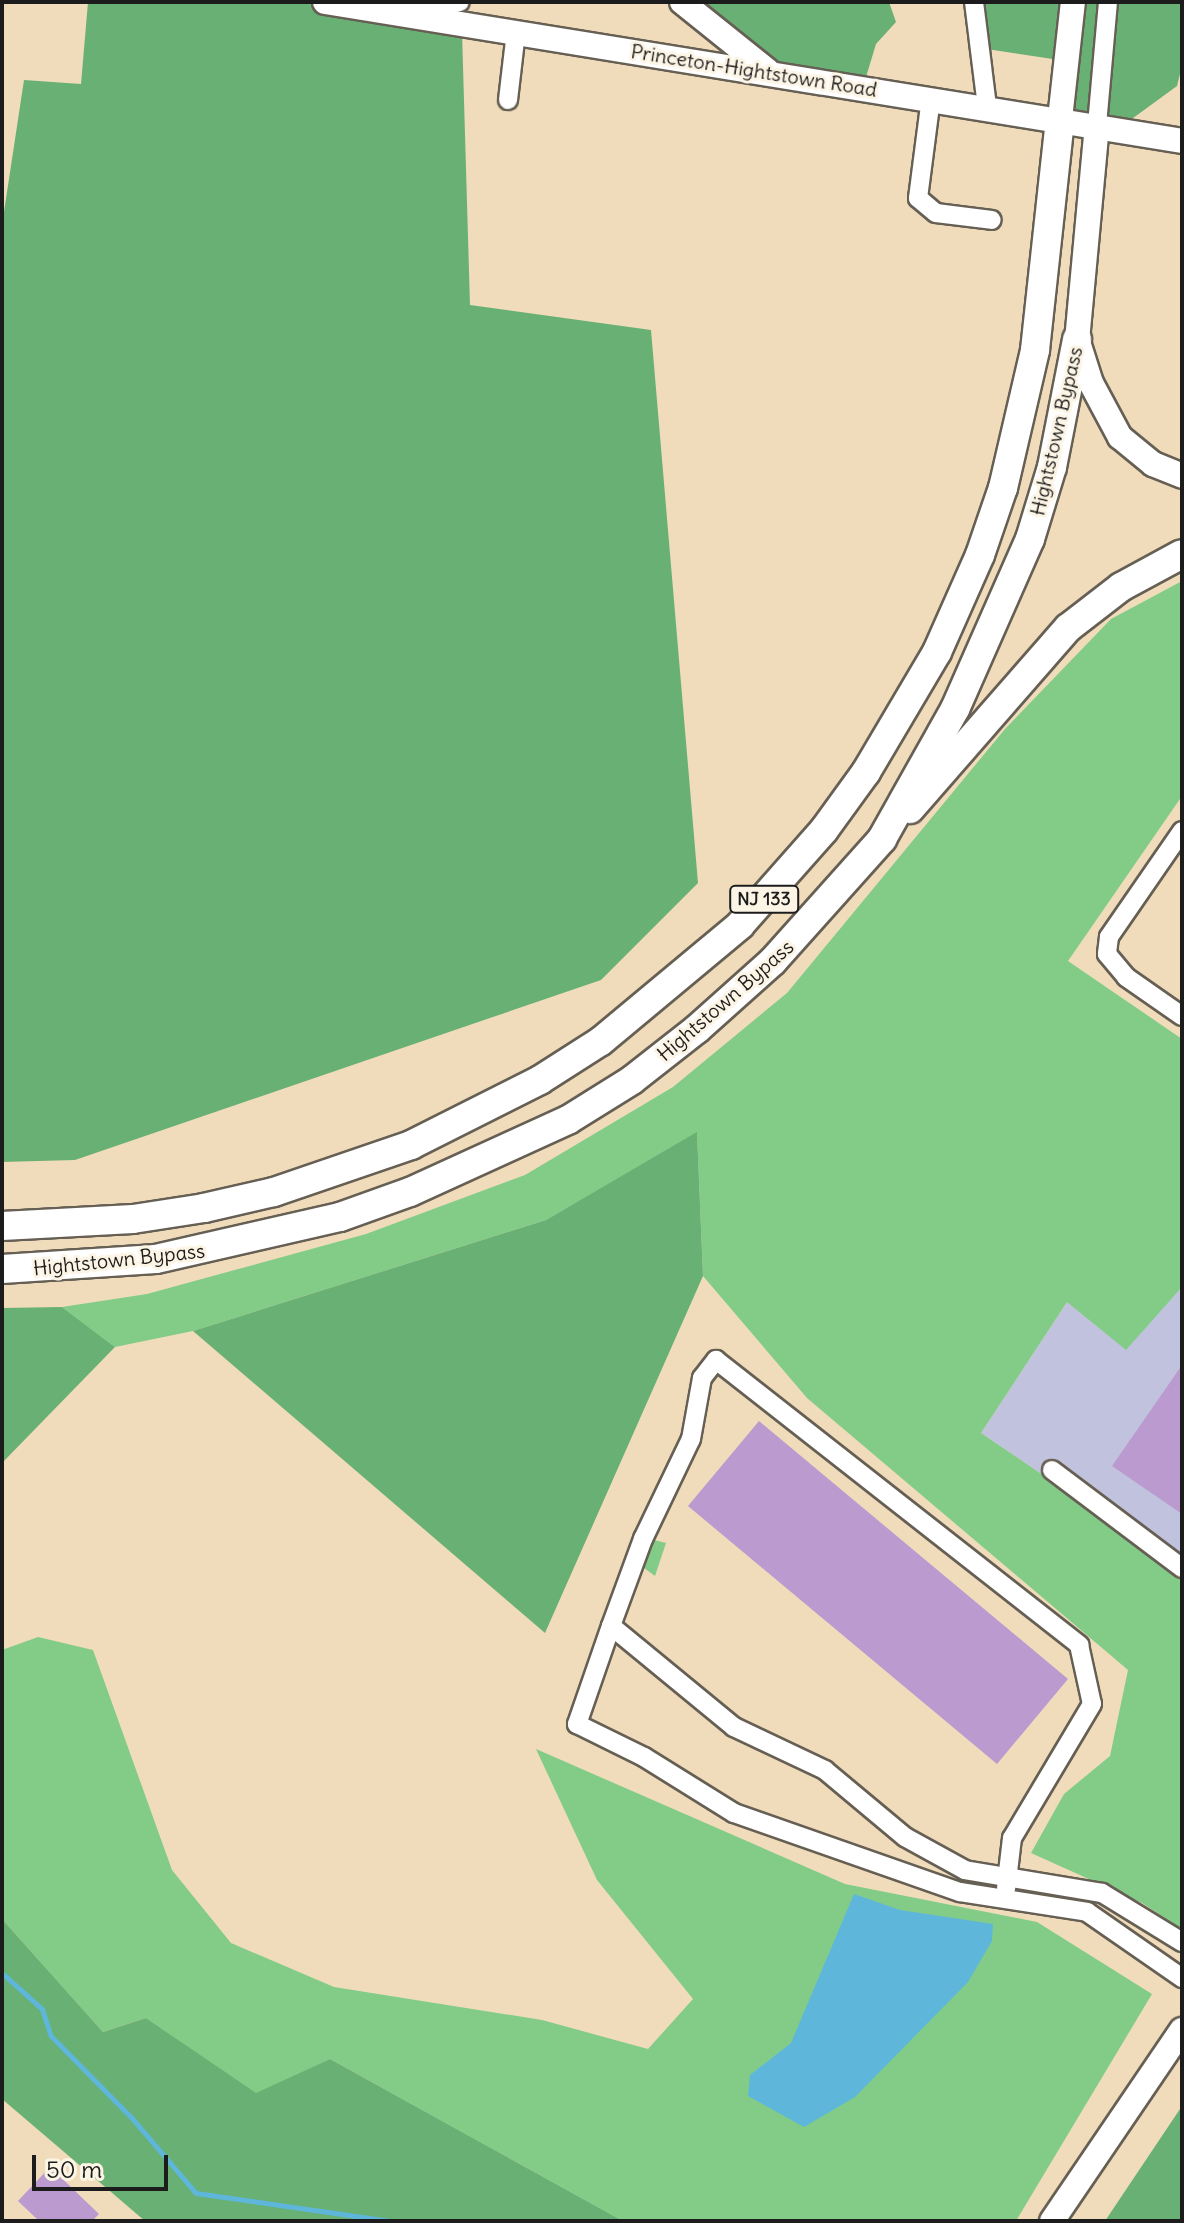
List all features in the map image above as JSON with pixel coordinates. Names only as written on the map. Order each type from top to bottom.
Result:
[{"type":"highway","name":"Hightstown Bypass","points":[[2,1226],[101,1222],[204,1208],[288,1187],[411,1145],[489,1108],[601,1041],[686,974],[749,915],[824,830],[903,715],[980,555],[1018,433],[1035,350],[1060,119]]},
{"type":"highway","name":"Hightstown Bypass","points":[[2,1269],[156,1259],[267,1238],[410,1192],[568,1120],[632,1080],[773,961],[882,839],[955,709],[1004,608],[1052,467],[1077,339]]},
{"type":"highway","points":[[882,839],[1068,628],[1121,587],[1182,554]]},
{"type":"main road","name":"Princeton-Hightstown Road","points":[[325,2],[1182,141]]},
{"type":"main road","points":[[682,2],[770,72]]},
{"type":"main road","points":[[1060,119],[1073,2]]},
{"type":"main road","name":"Hightstown Bypass","points":[[1077,339],[1097,125]]},
{"type":"main road","points":[[1077,339],[1091,383],[1120,437],[1153,464],[1182,476]]},
{"type":"main road","points":[[1052,2221],[1182,2030]]},
{"type":"street","points":[[404,14],[460,2]]},
{"type":"street","points":[[974,2],[987,107]]},
{"type":"street","points":[[1097,125],[1108,2]]},
{"type":"street","points":[[508,100],[516,32]]},
{"type":"street","points":[[931,98],[918,198],[936,213],[992,220]]},
{"type":"street","points":[[1179,843],[1109,937],[1107,954],[1126,977],[1182,1016]]},
{"type":"street","points":[[1003,1899],[1010,1878],[1012,1838],[1092,1704],[1079,1645],[716,1360],[702,1378],[691,1439],[643,1539],[577,1724],[644,1757],[734,1813],[960,1892],[1003,1899],[1087,1912],[1182,1978]]},
{"type":"street","points":[[1052,1470],[1182,1568]]},
{"type":"street","points":[[611,1626],[734,1727],[825,1770],[905,1837],[965,1870],[1102,1893],[1182,1942]]},
{"type":"shaded area","points":[[1182,1287],[1182,1569],[981,1433],[1067,1302],[1171,1299]]},
{"type":"green space","points":[[88,2],[381,2],[462,32],[470,305],[651,330],[698,883],[601,980],[75,1160],[2,1162],[2,225],[24,80],[81,84]]},
{"type":"green space","points":[[682,2],[889,2],[896,22],[876,44],[863,87],[770,72]]},
{"type":"green space","points":[[974,2],[1182,2],[1182,66],[1177,86],[1118,129],[1060,119],[1066,61],[980,48]]},
{"type":"green space","points":[[1182,581],[1182,796],[1068,961],[1182,1039],[1182,1287],[1126,1350],[1067,1302],[981,1433],[1182,1569],[1182,1929],[1142,1903],[1031,1853],[1064,1794],[1110,1756],[1128,1670],[807,1398],[703,1276],[697,1133],[546,1220],[193,1331],[115,1347],[62,1307],[147,1294],[366,1234],[525,1175],[673,1087],[787,993],[1005,729],[1111,619]]},
{"type":"green space","points":[[697,1132],[703,1276],[545,1633],[193,1331],[546,1220]]},
{"type":"green space","points":[[62,1307],[115,1347],[2,1463],[2,1308]]},
{"type":"green space","points":[[654,1540],[666,1543],[655,1576],[640,1565]]},
{"type":"green space","points":[[38,1637],[93,1650],[172,1870],[231,1943],[334,1987],[542,2020],[648,2049],[693,1999],[597,1880],[536,1749],[845,1884],[1037,1922],[1152,1994],[1016,2221],[623,2221],[330,2059],[256,2094],[146,2018],[103,2032],[2,1919],[2,1650]]},
{"type":"green space","points":[[2,1919],[103,2032],[146,2018],[256,2093],[330,2059],[623,2221],[145,2221],[2,2099]]},
{"type":"green space","points":[[1182,2106],[1182,2221],[1105,2221]]},
{"type":"water","points":[[854,1894],[900,1910],[993,1924],[992,1941],[968,1982],[855,2097],[804,2127],[748,2096],[750,2075],[791,2043]]},
{"type":"building","points":[[1182,1365],[1182,1514],[1112,1466]]},
{"type":"building","points":[[759,1421],[1068,1679],[997,1764],[688,1506]]},
{"type":"building","points":[[50,2167],[99,2214],[92,2221],[39,2221],[18,2201]]},
{"type":"waterway","points":[[2,1973],[42,2009],[51,2036],[131,2117],[196,2193],[390,2221]]}]
